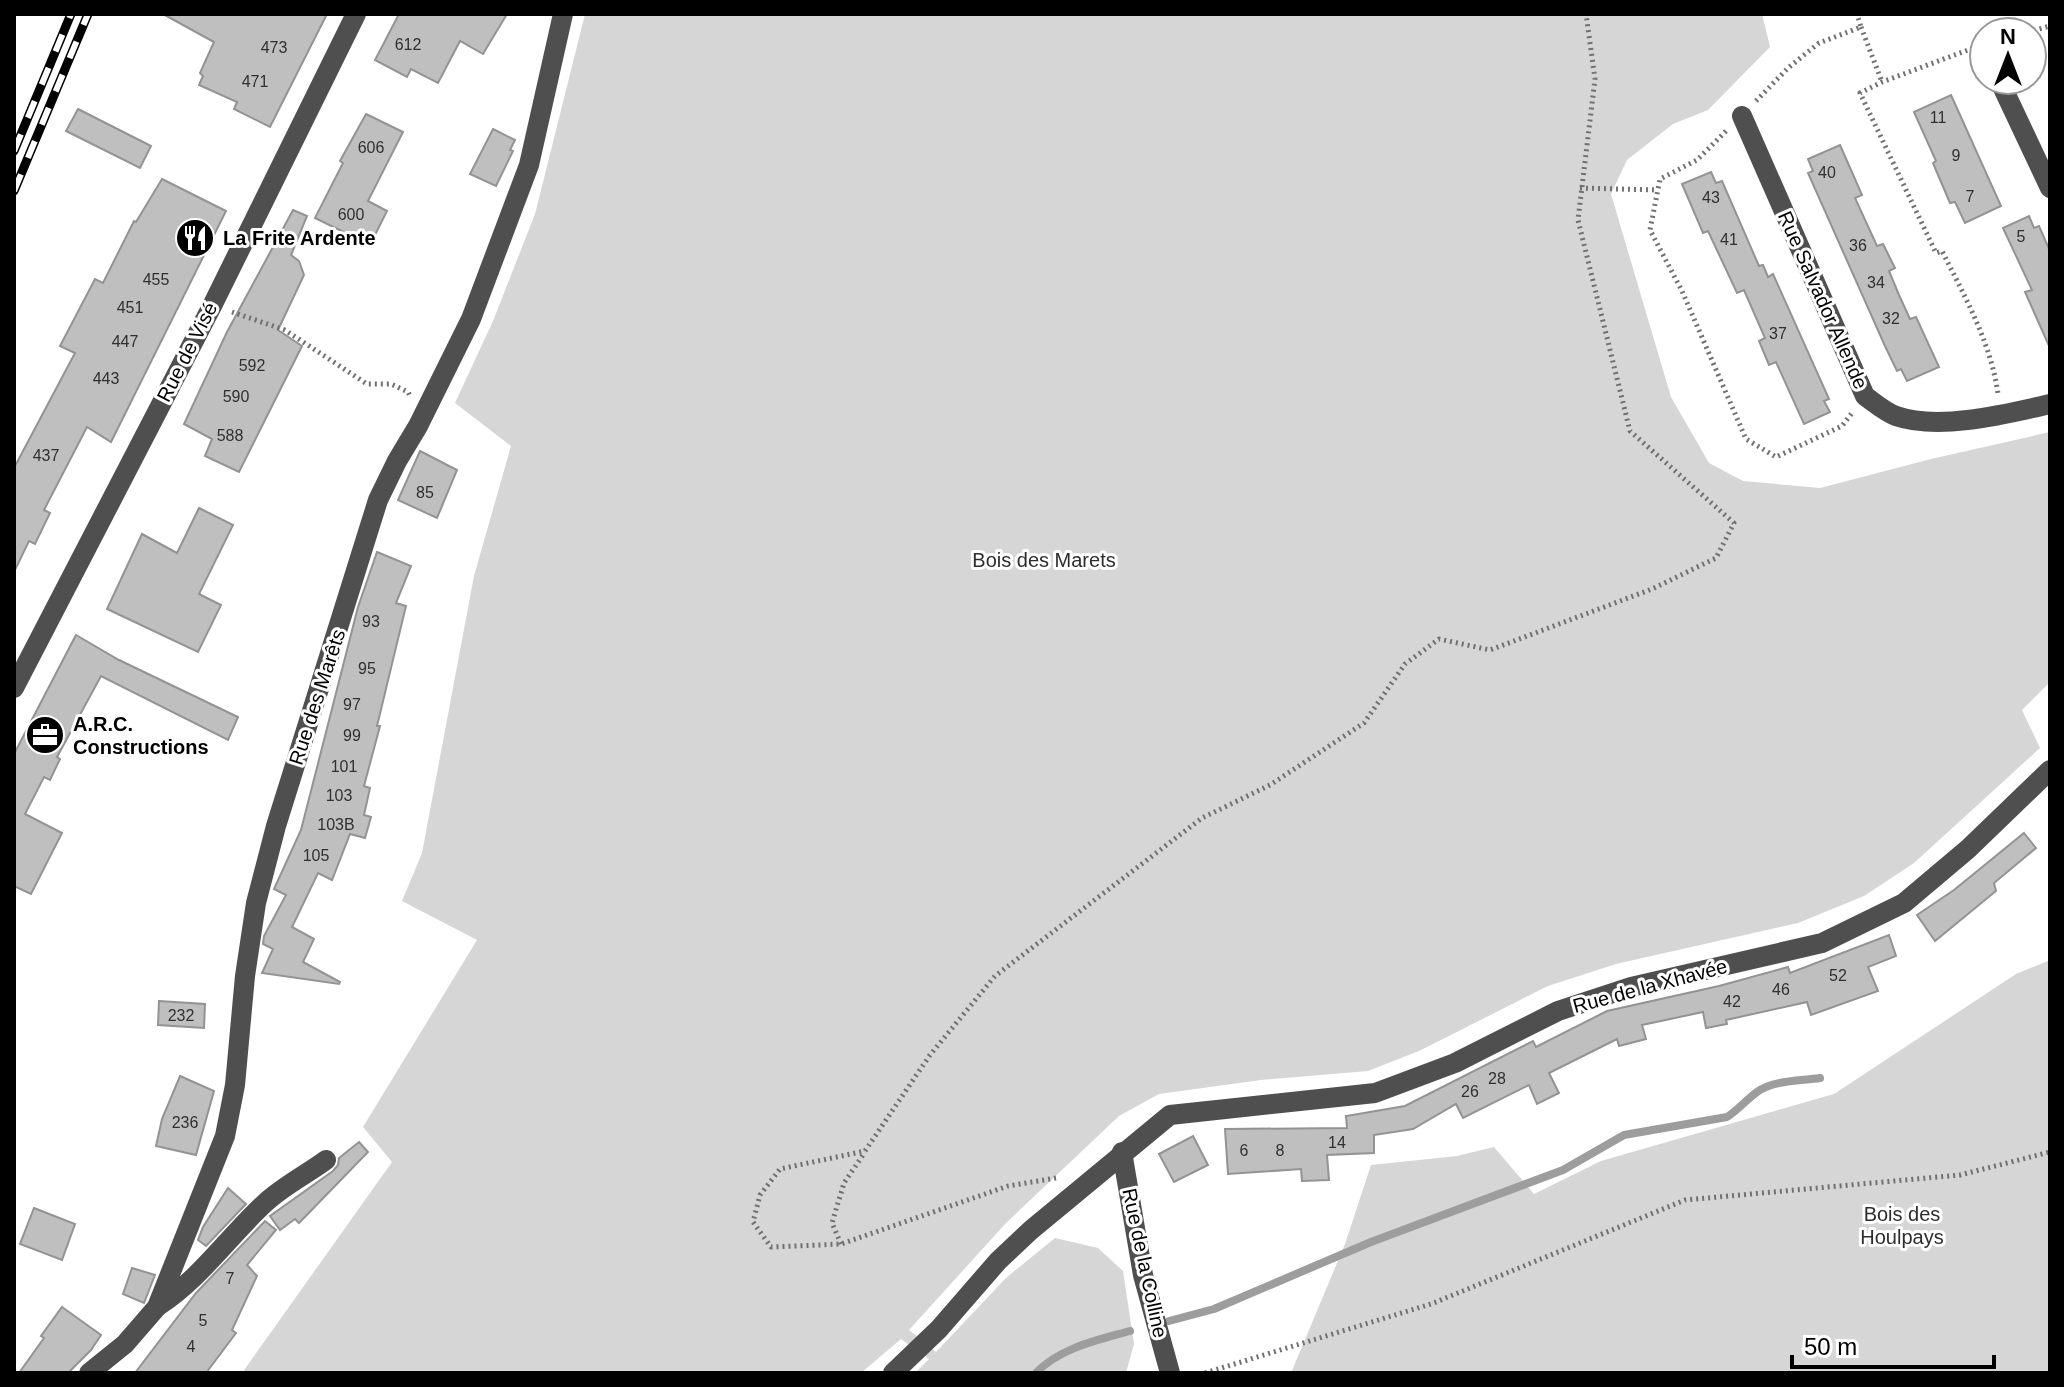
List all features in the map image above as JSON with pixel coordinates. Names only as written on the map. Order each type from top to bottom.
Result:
[{"type":"street","name":"Rue de Visé","points":[[14,688],[212,306],[356,14]]},
{"type":"street","name":"Rue des Marêts","points":[[89,1373],[125,1344],[157,1307],[225,1136],[235,1085],[245,976],[256,903],[276,826],[378,500],[471,319],[529,165],[563,14]]},
{"type":"street","points":[[2007,96],[2050,188]]},
{"type":"street","name":"Rue Salvador Allende","points":[[1742,116],[1865,396],[1893,415],[1913,420],[2001,415],[2050,404]]},
{"type":"street","name":"Rue de la Xhavée","points":[[893,1373],[939,1329],[998,1261],[1122,1152],[1170,1115],[1375,1093],[1455,1063],[1558,1011],[1602,996],[1822,943],[1904,903],[1968,849],[2050,770]]},
{"type":"street","name":"Rue de la Colline","points":[[1122,1152],[1143,1275],[1170,1373]]},
{"type":"street","points":[[157,1307],[205,1266],[269,1199],[326,1160]]},
{"type":"path","points":[[841,1244],[832,1223],[844,1183],[930,1055],[995,976],[1202,818],[1270,785],[1364,723],[1405,664],[1439,639],[1490,650],[1652,589],[1716,558],[1734,523],[1630,431],[1578,220],[1595,79],[1586,14]]},
{"type":"path","points":[[1857,14],[1882,82]]},
{"type":"path","points":[[1861,27],[1819,43],[1788,68],[1697,160],[1660,179],[1650,230],[1682,291],[1746,439],[1776,457],[1842,426],[1865,396]]},
{"type":"path","points":[[1968,50],[1860,93],[1936,253],[1942,251],[1975,319],[1994,364],[2001,415]]},
{"type":"path","points":[[1580,188],[1658,190]]},
{"type":"path","points":[[212,306],[285,330],[367,384],[391,384],[408,392],[414,406],[408,422],[418,426]]},
{"type":"path","points":[[865,1151],[780,1169],[760,1195],[753,1222],[771,1247],[841,1244],[1008,1186],[1067,1176],[1087,1182]]},
{"type":"path","points":[[1205,1373],[1431,1304],[1685,1200],[1960,1175],[2050,1152]]},
{"type":"green space","name":"Bois des Marets","points":[[585,14],[1762,14],[1770,47],[1708,110],[1673,124],[1627,160],[1611,194],[1671,397],[1709,463],[1743,481],[1820,488],[2050,432],[2050,682],[2022,710],[2040,748],[1914,863],[1864,896],[1798,923],[1616,964],[1548,986],[1419,1051],[1368,1071],[1261,1080],[1159,1094],[1119,1116],[1006,1223],[909,1330],[936,1352],[1006,1278],[1055,1238],[1098,1248],[1123,1271],[1134,1344],[1126,1373],[915,1373],[929,1359],[901,1339],[861,1373],[242,1373],[392,1162],[363,1127],[477,940],[402,901],[422,853],[474,576],[511,446],[455,403],[493,321],[535,214]]},
{"type":"green space","name":"Bois des Houlpays","points":[[2050,960],[2050,1373],[1291,1373],[1345,1244],[1371,1165],[1457,1156],[1494,1147],[1534,1194],[1601,1161],[1834,1094],[2016,974]]},
{"type":"building","points":[[163,14],[327,14],[270,127],[234,109],[237,102],[199,85],[203,76],[200,73],[214,42]]},
{"type":"building","points":[[399,14],[507,14],[483,54],[460,41],[438,83],[411,69],[407,77],[375,60]]},
{"type":"building","points":[[1951,95],[2001,206],[1965,223],[1955,202],[1950,203],[1933,163],[1936,161],[1914,112]]},
{"type":"building","points":[[78,109],[151,146],[140,168],[66,131]]},
{"type":"building","points":[[366,114],[403,132],[368,201],[387,211],[370,245],[315,218],[343,163],[340,161]]},
{"type":"building","points":[[493,129],[515,140],[496,186],[470,174]]},
{"type":"building","points":[[1840,145],[1862,195],[1855,198],[1877,246],[1883,244],[1895,268],[1889,271],[1899,295],[1910,319],[1916,317],[1939,367],[1907,381],[1901,369],[1897,371],[1885,346],[1808,173],[1813,171],[1808,159]]},
{"type":"building","points":[[1711,172],[1716,183],[1722,181],[1759,266],[1763,265],[1768,277],[1773,274],[1829,399],[1824,401],[1830,412],[1804,424],[1776,362],[1769,365],[1759,341],[1765,338],[1744,290],[1737,293],[1708,231],[1703,233],[1682,184]]},
{"type":"building","points":[[162,179],[226,211],[111,442],[87,427],[44,510],[50,513],[35,544],[29,541],[14,572],[14,468],[75,353],[60,346],[95,279],[103,283],[134,221]]},
{"type":"building","points":[[293,210],[307,216],[291,255],[299,261],[304,275],[278,330],[302,346],[239,472],[205,456],[212,439],[184,424],[227,332]]},
{"type":"building","points":[[2029,216],[2034,228],[2039,226],[2050,251],[2050,348],[2025,292],[2032,290],[2003,228]]},
{"type":"building","points":[[420,451],[457,470],[437,518],[398,500]]},
{"type":"building","points":[[199,508],[233,525],[199,594],[221,605],[198,652],[107,609],[142,534],[177,553]]},
{"type":"building","points":[[377,552],[411,566],[396,603],[406,606],[364,786],[370,788],[364,815],[371,817],[365,838],[350,834],[332,880],[318,873],[292,927],[314,939],[303,962],[340,982],[262,973],[273,949],[263,944],[264,936],[286,895],[274,889],[301,830],[358,607]]},
{"type":"building","points":[[76,635],[119,660],[238,717],[228,740],[101,676],[57,757],[60,759],[50,780],[44,777],[25,814],[62,833],[31,894],[14,886],[14,754]]},
{"type":"building","points":[[2024,833],[2036,848],[1994,883],[1996,891],[1935,941],[1917,915],[1954,890]]},
{"type":"building","points":[[1889,935],[1896,956],[1868,967],[1878,991],[1811,1015],[1807,1002],[1726,1020],[1727,1024],[1706,1028],[1703,1012],[1642,1025],[1646,1039],[1619,1046],[1617,1039],[1549,1073],[1559,1093],[1537,1104],[1529,1085],[1463,1118],[1456,1104],[1413,1129],[1374,1135],[1374,1153],[1327,1155],[1329,1180],[1302,1181],[1301,1169],[1228,1174],[1225,1129],[1347,1128],[1346,1116],[1405,1106],[1533,1041],[1536,1047],[1607,1011],[1788,967],[1790,973]]},
{"type":"building","points":[[159,1001],[205,1004],[204,1028],[158,1025]]},
{"type":"building","points":[[180,1076],[214,1091],[196,1155],[156,1146],[162,1119]]},
{"type":"building","points":[[1193,1136],[1208,1165],[1174,1182],[1159,1154]]},
{"type":"building","points":[[359,1142],[368,1152],[299,1223],[295,1219],[280,1230],[270,1216],[333,1171],[339,1158]]},
{"type":"building","points":[[228,1188],[246,1204],[206,1246],[198,1240]]},
{"type":"building","points":[[34,1208],[75,1224],[62,1260],[20,1244]]},
{"type":"building","points":[[265,1221],[276,1230],[247,1265],[257,1276],[232,1330],[236,1333],[206,1373],[135,1373],[196,1293]]},
{"type":"building","points":[[132,1268],[155,1275],[144,1303],[123,1294]]},
{"type":"building","points":[[62,1307],[101,1335],[68,1373],[19,1373],[44,1338],[41,1336]]},
{"type":"waterway","points":[[1169,1321],[1214,1309],[1371,1242],[1563,1170],[1624,1135],[1727,1117],[1764,1088],[1820,1078]]},
{"type":"waterway","points":[[1036,1373],[1067,1351],[1130,1331]]},
{"type":"railway","points":[[14,151],[71,14]]},
{"type":"railway","points":[[14,191],[88,14]]},
{"type":"place","name":"La Frite Ardente","points":[[195,238]]},
{"type":"place","name":"A.R.C. Constructions","points":[[45,735]]}]
